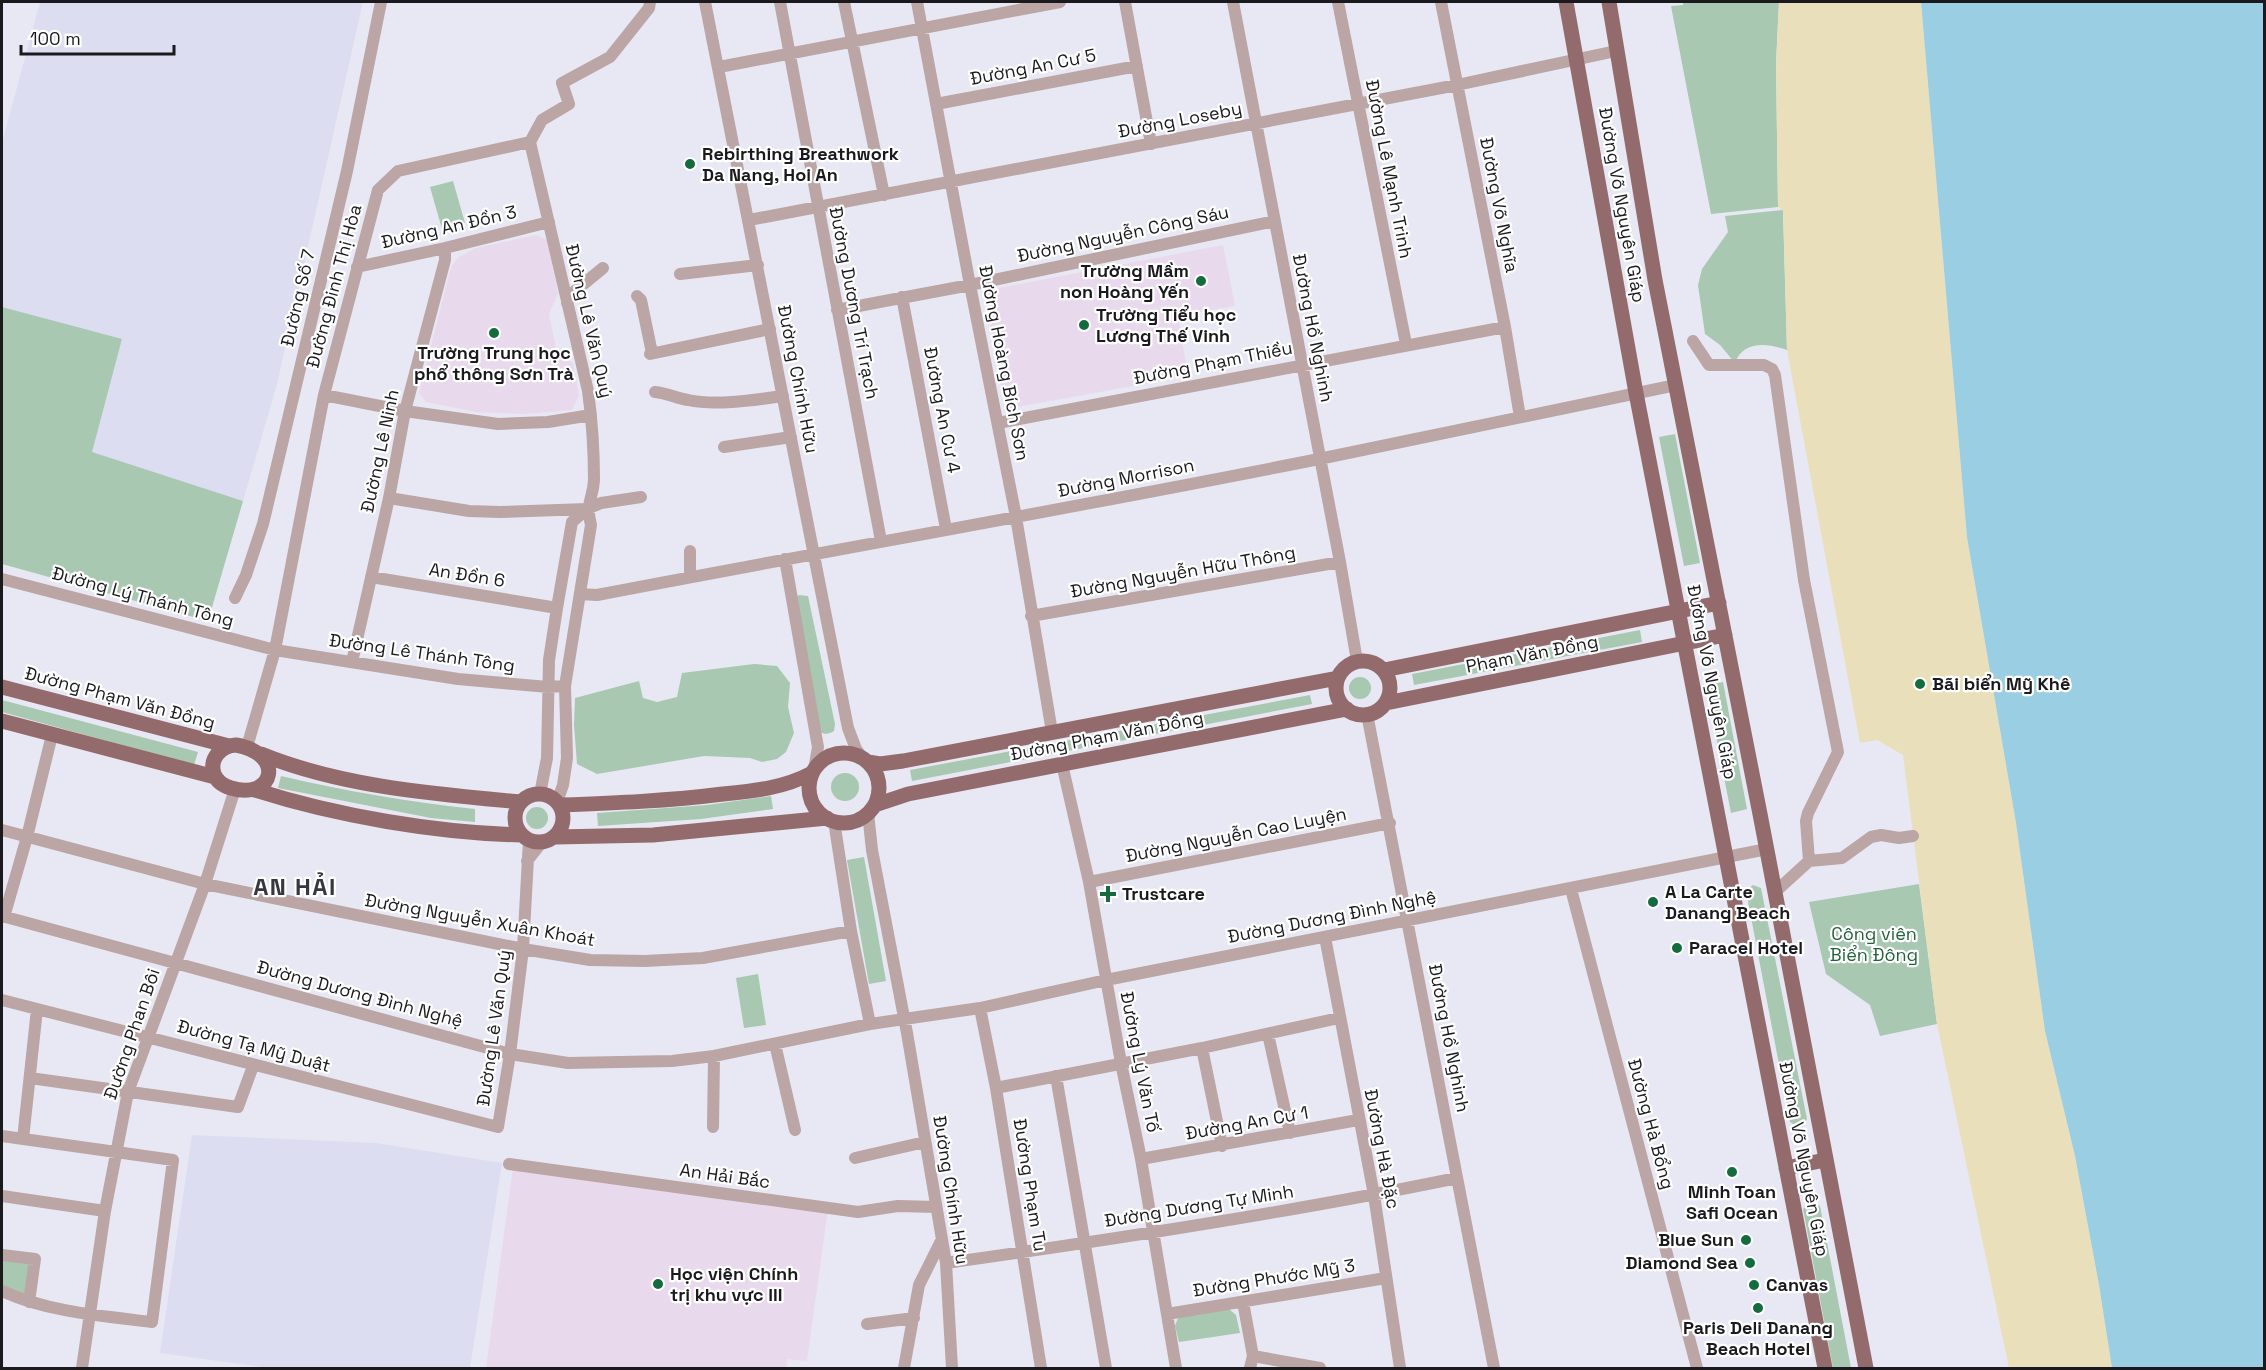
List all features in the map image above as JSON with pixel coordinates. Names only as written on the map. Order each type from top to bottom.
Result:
[{"type":"main road","name":"Đường Võ Nguyên Giáp","points":[[1566,2],[1636,393],[1825,1368]]},
{"type":"main road","name":"Đường Võ Nguyên Giáp","points":[[1608,2],[1655,280],[1866,1368]]},
{"type":"main road","points":[[1678,611],[1719,603]]},
{"type":"main road","name":"Phạm Văn Đồng","points":[[1384,670],[1678,611]]},
{"type":"main road","points":[[1685,643],[1725,635]]},
{"type":"main road","name":"Phạm Văn Đồng","points":[[1386,703],[1685,643]]},
{"type":"main road","points":[[1357,661],[1367,661],[1376,663],[1384,670],[1391,689],[1386,703],[1374,712],[1357,714],[1347,709],[1338,698],[1336,692],[1338,678],[1342,670],[1357,661]]},
{"type":"main road","name":"Đường Phạm Văn Đồng","points":[[866,761],[880,764],[903,761],[1338,678]]},
{"type":"main road","name":"Đường Phạm Văn Đồng","points":[[2,687],[230,746]]},
{"type":"main road","name":"Đường Phạm Văn Đồng","points":[[872,809],[900,796],[1347,709]]},
{"type":"main road","points":[[2,721],[215,777],[223,785],[235,789],[255,790],[280,798],[421,826],[537,838],[653,835],[830,820],[852,822],[872,809],[879,787],[874,769],[866,761],[847,753],[828,757],[813,771],[788,785],[745,792],[649,802],[559,803],[540,794],[527,797],[521,802],[515,819],[537,838]]},
{"type":"main road","points":[[215,777],[213,767],[218,753],[230,746],[247,747],[286,765],[370,783],[521,802]]},
{"type":"main road","points":[[255,790],[261,786],[268,774],[268,767],[261,754]]},
{"type":"main road","points":[[813,771],[809,790],[811,799],[814,807],[830,820]]},
{"type":"main road","points":[[537,838],[563,822],[559,803]]},
{"type":"main road","points":[[1786,1167],[1825,1160]]},
{"type":"street","name":"Đường Số 7","points":[[235,598],[246,575],[263,524],[349,161],[381,2]]},
{"type":"street","points":[[530,142],[542,120],[570,104],[562,83],[610,57],[649,8],[650,2]]},
{"type":"street","name":"Đường Chính Hữu","points":[[705,2],[848,728],[856,749],[866,761]]},
{"type":"street","name":"Đường Dương Trí Trạch","points":[[780,2],[881,541]]},
{"type":"street","points":[[844,2],[884,195]]},
{"type":"street","name":"Đường Hoàng Bích Sơn","points":[[917,2],[1016,517],[1052,732]]},
{"type":"street","points":[[719,67],[1060,2]]},
{"type":"street","points":[[1125,2],[1151,144]]},
{"type":"street","name":"Đường Hồ Nghinh","points":[[1233,2],[1357,661]]},
{"type":"street","name":"Đường Lê Mạnh Trinh","points":[[1338,2],[1406,344]]},
{"type":"street","name":"Đường Võ Nghĩa","points":[[1441,2],[1505,327],[1520,417]]},
{"type":"street","name":"Đường Loseby","points":[[749,220],[1457,85],[1616,51]]},
{"type":"street","name":"Đường An Cư 5","points":[[936,104],[1137,66]]},
{"type":"street","name":"Đường Lê Văn Quý","points":[[530,142],[591,415],[594,483],[587,509],[591,525],[565,686],[567,758],[559,803]]},
{"type":"street","name":"Đường Đinh Thị Hòa","points":[[247,747],[275,651],[324,395],[378,190],[398,171],[530,142]]},
{"type":"street","name":"Đường Nguyễn Công Sáu","points":[[837,310],[970,285],[1275,221]]},
{"type":"street","name":"Đường An Đồn 3","points":[[357,267],[549,222]]},
{"type":"street","name":"Đường Lê Ninh","points":[[352,663],[389,498],[405,411],[445,261],[445,248]]},
{"type":"street","points":[[680,274],[758,265]]},
{"type":"street","points":[[567,303],[575,291],[603,268]]},
{"type":"street","points":[[637,296],[641,300],[651,354],[770,329]]},
{"type":"street","name":"Đường An Cư 4","points":[[902,297],[946,529]]},
{"type":"street","name":"Đường Phạm Thiều","points":[[998,423],[1505,327]]},
{"type":"street","points":[[1692,341],[1709,365],[1764,365],[1772,369],[1775,375],[1804,580],[1838,752],[1808,813],[1806,821],[1809,861]]},
{"type":"street","name":"Đường Morrison","points":[[580,594],[597,595],[1016,517],[1320,459],[1676,385]]},
{"type":"street","points":[[655,392],[666,393],[688,401],[741,402],[783,396]]},
{"type":"street","points":[[324,395],[405,411],[498,424],[548,422],[591,415]]},
{"type":"street","points":[[724,447],[791,437]]},
{"type":"street","points":[[389,498],[470,511],[587,509],[601,503],[641,497]]},
{"type":"street","name":"Đường Lê Văn Quý","points":[[540,794],[548,759],[549,660],[557,608],[572,522],[587,509]]},
{"type":"street","points":[[690,550],[690,577]]},
{"type":"street","points":[[785,559],[818,747],[813,771]]},
{"type":"street","name":"Đường Nguyễn Hữu Thông","points":[[1031,616],[1340,562]]},
{"type":"street","name":"An Đồn 6","points":[[371,577],[557,608]]},
{"type":"street","name":"Đường Lý Thánh Tông","points":[[2,579],[275,651]]},
{"type":"street","name":"Đường Lê Thánh Tông","points":[[275,651],[458,679],[548,687],[565,686]]},
{"type":"street","name":"Đường Hồ Nghinh","points":[[1367,714],[1494,1368]]},
{"type":"street","points":[[3,916],[27,837],[52,735]]},
{"type":"street","name":"Đường Lý Văn Tố","points":[[1062,764],[1089,882],[1121,1063],[1141,1159],[1176,1368]]},
{"type":"street","name":"Đường Phan Bôi","points":[[82,1368],[105,1211],[128,1092],[150,1037],[235,789]]},
{"type":"street","name":"Đường Chính Hữu","points":[[872,809],[872,850],[946,1263],[952,1368]]},
{"type":"street","points":[[830,820],[870,1024],[903,1018]]},
{"type":"street","name":"Đường Nguyễn Cao Luyện","points":[[1089,882],[1390,823]]},
{"type":"street","name":"Đường Nguyễn Xuân Khoát","points":[[2,830],[204,884],[523,950],[590,960],[645,961],[703,958],[851,931]]},
{"type":"street","points":[[1775,892],[1809,861],[1842,858],[1871,837],[1913,836]]},
{"type":"street","name":"Đường Lê Văn Quý","points":[[498,1127],[523,950],[527,861],[537,838]]},
{"type":"street","name":"Đường Dương Đình Nghệ","points":[[903,1018],[980,1008],[1106,980],[1767,849]]},
{"type":"street","name":"Đường Hà Bổng","points":[[1570,889],[1697,1368]]},
{"type":"street","name":"Đường Dương Đình Nghệ","points":[[3,916],[510,1054],[568,1063],[672,1061],[714,1056],[870,1024]]},
{"type":"street","name":"Đường Hà Đặc","points":[[1325,937],[1374,1195],[1400,1368]]},
{"type":"street","name":"Đường Tạ Mỹ Duật","points":[[2,1000],[498,1127]]},
{"type":"street","name":"Đường Phạm Tu","points":[[980,1008],[996,1088],[1041,1368]]},
{"type":"street","points":[[23,1139],[37,1009]]},
{"type":"street","points":[[996,1088],[1202,1048],[1340,1018]]},
{"type":"street","points":[[1268,1034],[1290,1133]]},
{"type":"street","points":[[775,1044],[795,1130]]},
{"type":"street","points":[[1202,1048],[1222,1146]]},
{"type":"street","points":[[713,1127],[714,1056]]},
{"type":"street","points":[[30,1078],[238,1107],[253,1066]]},
{"type":"street","points":[[1056,1076],[1106,1368]]},
{"type":"street","name":"Đường An Cư 1","points":[[1141,1159],[1358,1120]]},
{"type":"street","points":[[2,1136],[173,1160],[152,1322],[90,1314],[30,1302],[2,1291]]},
{"type":"street","points":[[855,1158],[925,1142]]},
{"type":"street","name":"An Hải Bắc","points":[[509,1164],[858,1212],[898,1206],[936,1207]]},
{"type":"street","name":"Đường Dương Tự Minh","points":[[946,1263],[1153,1233],[1374,1195],[1456,1178]]},
{"type":"street","points":[[2,1196],[105,1211]]},
{"type":"street","points":[[904,1368],[919,1286],[942,1239]]},
{"type":"street","points":[[2,1255],[35,1259],[30,1302]]},
{"type":"street","name":"Đường Phước Mỹ 3","points":[[1167,1314],[1386,1278]]},
{"type":"street","points":[[1243,1302],[1252,1362],[1320,1368]]},
{"type":"street","points":[[867,1324],[914,1318]]},
{"type":"street","points":[[1394,1368],[1400,1368]]},
{"type":"shaded area","points":[[40,2],[363,2],[277,384],[243,501],[91,452],[122,340],[2,307],[2,143]]},
{"type":"shaded area","name":"Trường Trung học phổ thông Sơn Trà","points":[[536,235],[547,240],[558,293],[549,314],[557,353],[573,363],[579,395],[572,410],[525,414],[476,412],[426,402],[419,393],[451,267],[459,257],[476,248]]},
{"type":"shaded area","name":"Trường Tiểu học Lương Thế Vinh","points":[[1223,245],[1235,306],[1178,316],[1188,376],[1006,409],[983,291]]},
{"type":"shaded area","points":[[192,1135],[376,1143],[502,1163],[470,1368],[269,1368],[160,1353]]},
{"type":"shaded area","name":"Học viện Chính trị khu vực III","points":[[513,1167],[828,1209],[807,1361],[787,1359],[786,1368],[486,1368]]},
{"type":"green space","points":[[1683,2],[1779,2],[1776,64],[1778,207],[1711,214],[1671,6],[1683,5]]},
{"type":"green space","points":[[453,181],[465,223],[442,229],[430,187]]},
{"type":"green space","points":[[1783,210],[1787,350],[1757,345],[1744,350],[1735,363],[1720,345],[1705,334],[1698,285],[1702,269],[1728,232],[1725,216]]},
{"type":"green space","points":[[2,307],[122,339],[92,452],[243,501],[208,621],[2,564]]},
{"type":"green space","points":[[1675,434],[1700,563],[1684,566],[1659,437]]},
{"type":"green space","points":[[799,595],[808,596],[835,724],[834,731],[824,734],[820,732],[794,599]]},
{"type":"green space","points":[[1640,630],[1642,642],[1414,685],[1412,674]]},
{"type":"green space","points":[[754,664],[777,666],[790,683],[788,707],[794,733],[786,752],[777,759],[762,762],[750,758],[704,756],[597,774],[577,764],[574,725],[575,698],[639,681],[643,698],[657,702],[677,697],[682,673]]},
{"type":"green space","points":[[1360,677],[1368,680],[1371,688],[1368,696],[1360,699],[1352,696],[1349,688],[1352,680]]},
{"type":"green space","points":[[1723,682],[1747,809],[1731,813],[1706,685]]},
{"type":"green space","points":[[1310,695],[1312,704],[912,781],[910,770]]},
{"type":"green space","points":[[2,700],[198,752],[194,765],[2,712]]},
{"type":"green space","points":[[845,773],[855,777],[859,787],[855,797],[845,801],[835,797],[831,787],[835,777]]},
{"type":"green space","points":[[281,776],[377,796],[475,809],[475,822],[431,818],[278,788]]},
{"type":"green space","points":[[771,796],[773,809],[701,819],[598,826],[597,813],[707,805]]},
{"type":"green space","points":[[537,807],[545,810],[548,818],[545,826],[537,829],[529,826],[526,818],[529,810]]},
{"type":"green space","points":[[864,857],[886,981],[869,984],[847,860]]},
{"type":"green space","name":"Công viên Biển Đông","points":[[1919,884],[1937,1024],[1880,1036],[1870,1005],[1826,974],[1809,902]]},
{"type":"green space","points":[[1753,885],[1761,888],[1807,1119],[1801,1129],[1790,1122],[1746,891]]},
{"type":"green space","points":[[758,974],[766,1025],[744,1028],[736,978]]},
{"type":"green space","points":[[1810,1202],[1820,1206],[1851,1368],[1833,1368],[1803,1209]]},
{"type":"green space","points":[[2,1257],[33,1261],[28,1299],[2,1288]]},
{"type":"green space","points":[[1229,1309],[1236,1315],[1240,1333],[1179,1342],[1175,1326],[1179,1315]]},
{"type":"sand","name":"Bãi biển Mỹ Khê","points":[[1779,2],[1921,2],[1967,537],[2016,823],[2045,1031],[2075,1156],[2112,1368],[2009,1368],[1937,1024],[1903,755],[1877,740],[1860,743],[1787,350],[1783,211],[1778,207],[1776,64]]},
{"type":"water","points":[[1921,2],[2264,2],[2264,1368],[2112,1368],[2075,1156],[2045,1031],[2016,823],[1967,537]]},
{"type":"place","name":"Rebirthing Breathwork Da Nang, Hoi An","points":[[690,164]]},
{"type":"place","name":"Trường Mầm non Hoàng Yến","points":[[1201,281]]},
{"type":"place","name":"Trường Tiểu học Lương Thế Vinh","points":[[1084,325]]},
{"type":"place","name":"Trường Trung học phổ thông Sơn Trà","points":[[494,333]]},
{"type":"place","name":"Bãi biển Mỹ Khê","points":[[1920,684]]},
{"type":"place","name":"Trustcare","points":[[1108,894]]},
{"type":"place","name":"A La Carte Danang Beach","points":[[1653,902]]},
{"type":"place","name":"Paracel Hotel","points":[[1677,948]]},
{"type":"place","name":"Minh Toan Safi Ocean","points":[[1732,1172]]},
{"type":"place","name":"Blue Sun","points":[[1746,1240]]},
{"type":"place","name":"Diamond Sea","points":[[1750,1263]]},
{"type":"place","name":"Học viện Chính trị khu vực III","points":[[658,1284]]},
{"type":"place","name":"Canvas","points":[[1754,1285]]},
{"type":"place","name":"Paris Deli Danang Beach Hotel","points":[[1758,1308]]},
{"type":"district","name":"AN HẢI","points":[[295,887]]}]
